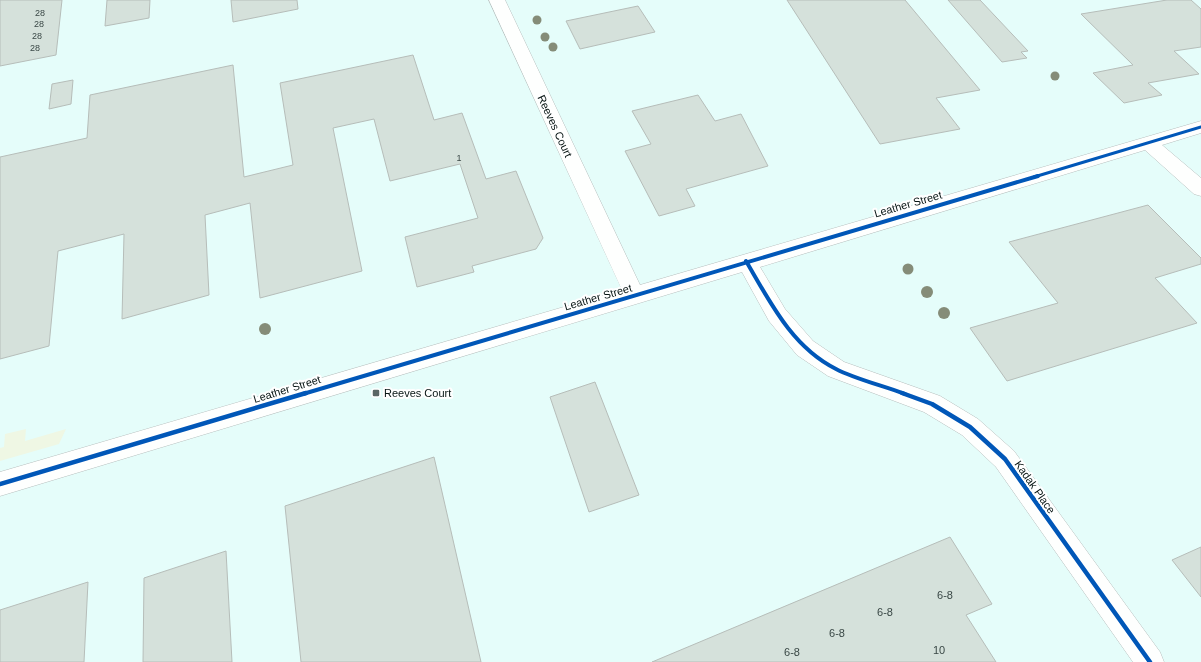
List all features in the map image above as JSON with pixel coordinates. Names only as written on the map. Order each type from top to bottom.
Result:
[{"type":"street","name":"Reeves Court","points":[[497,0],[635,296]]},
{"type":"street","name":"Leather Street","points":[[0,484],[1201,127]]},
{"type":"street","points":[[1148,143],[1201,189]]},
{"type":"street","name":"Kadak Place","points":[[746,261],[776,315],[805,348],[836,369],[932,404],[970,427],[1005,459],[1150,662]]},
{"type":"shaded area","points":[[0,0],[1201,0],[1201,662],[0,662]]},
{"type":"green space","points":[[26,429],[25,441],[66,429],[59,444],[0,461],[0,448],[4,447],[5,434]]},
{"type":"building","points":[[0,0],[62,0],[56,55],[0,66]]},
{"type":"building","points":[[107,0],[150,0],[149,18],[105,26]]},
{"type":"building","points":[[231,0],[297,0],[298,9],[233,22]]},
{"type":"building","points":[[787,0],[905,0],[980,90],[936,98],[960,129],[880,144]]},
{"type":"building","points":[[948,0],[980,0],[1028,51],[1021,52],[1027,58],[1002,62]]},
{"type":"building","points":[[1167,0],[1191,0],[1201,9],[1201,47],[1174,51],[1199,74],[1148,83],[1162,95],[1124,103],[1093,73],[1133,65],[1081,14]]},
{"type":"building","points":[[638,6],[655,32],[580,49],[566,21]]},
{"type":"building","points":[[413,55],[434,120],[462,113],[486,179],[516,171],[543,238],[536,249],[472,266],[474,272],[417,287],[405,237],[478,218],[460,164],[390,181],[374,119],[333,128],[362,271],[260,298],[250,203],[205,215],[209,295],[122,319],[124,234],[58,251],[49,346],[0,359],[0,157],[87,138],[90,95],[233,65],[244,177],[293,165],[280,83]]},
{"type":"building","points":[[73,80],[71,104],[49,109],[52,84]]},
{"type":"building","points":[[698,95],[715,121],[741,114],[768,166],[686,189],[695,206],[659,216],[625,151],[651,144],[632,111]]},
{"type":"building","points":[[1148,205],[1201,258],[1201,264],[1155,278],[1197,323],[1007,381],[970,328],[1058,303],[1009,242]]},
{"type":"building","points":[[595,382],[639,495],[589,512],[550,397]]},
{"type":"building","points":[[434,457],[481,662],[301,662],[285,506]]},
{"type":"building","points":[[950,537],[992,604],[966,615],[996,662],[652,662]]},
{"type":"building","points":[[1201,547],[1201,597],[1172,560]]},
{"type":"building","points":[[226,551],[232,662],[143,662],[144,578]]},
{"type":"building","points":[[88,582],[84,662],[0,662],[0,610]]},
{"type":"cycle path","points":[[0,484],[1201,127]]},
{"type":"cycle path","points":[[746,261],[777,315],[805,348],[836,369],[932,404],[970,427],[1005,459],[1150,662]]},
{"type":"place","name":"Reeves Court","points":[[376,393]]}]
